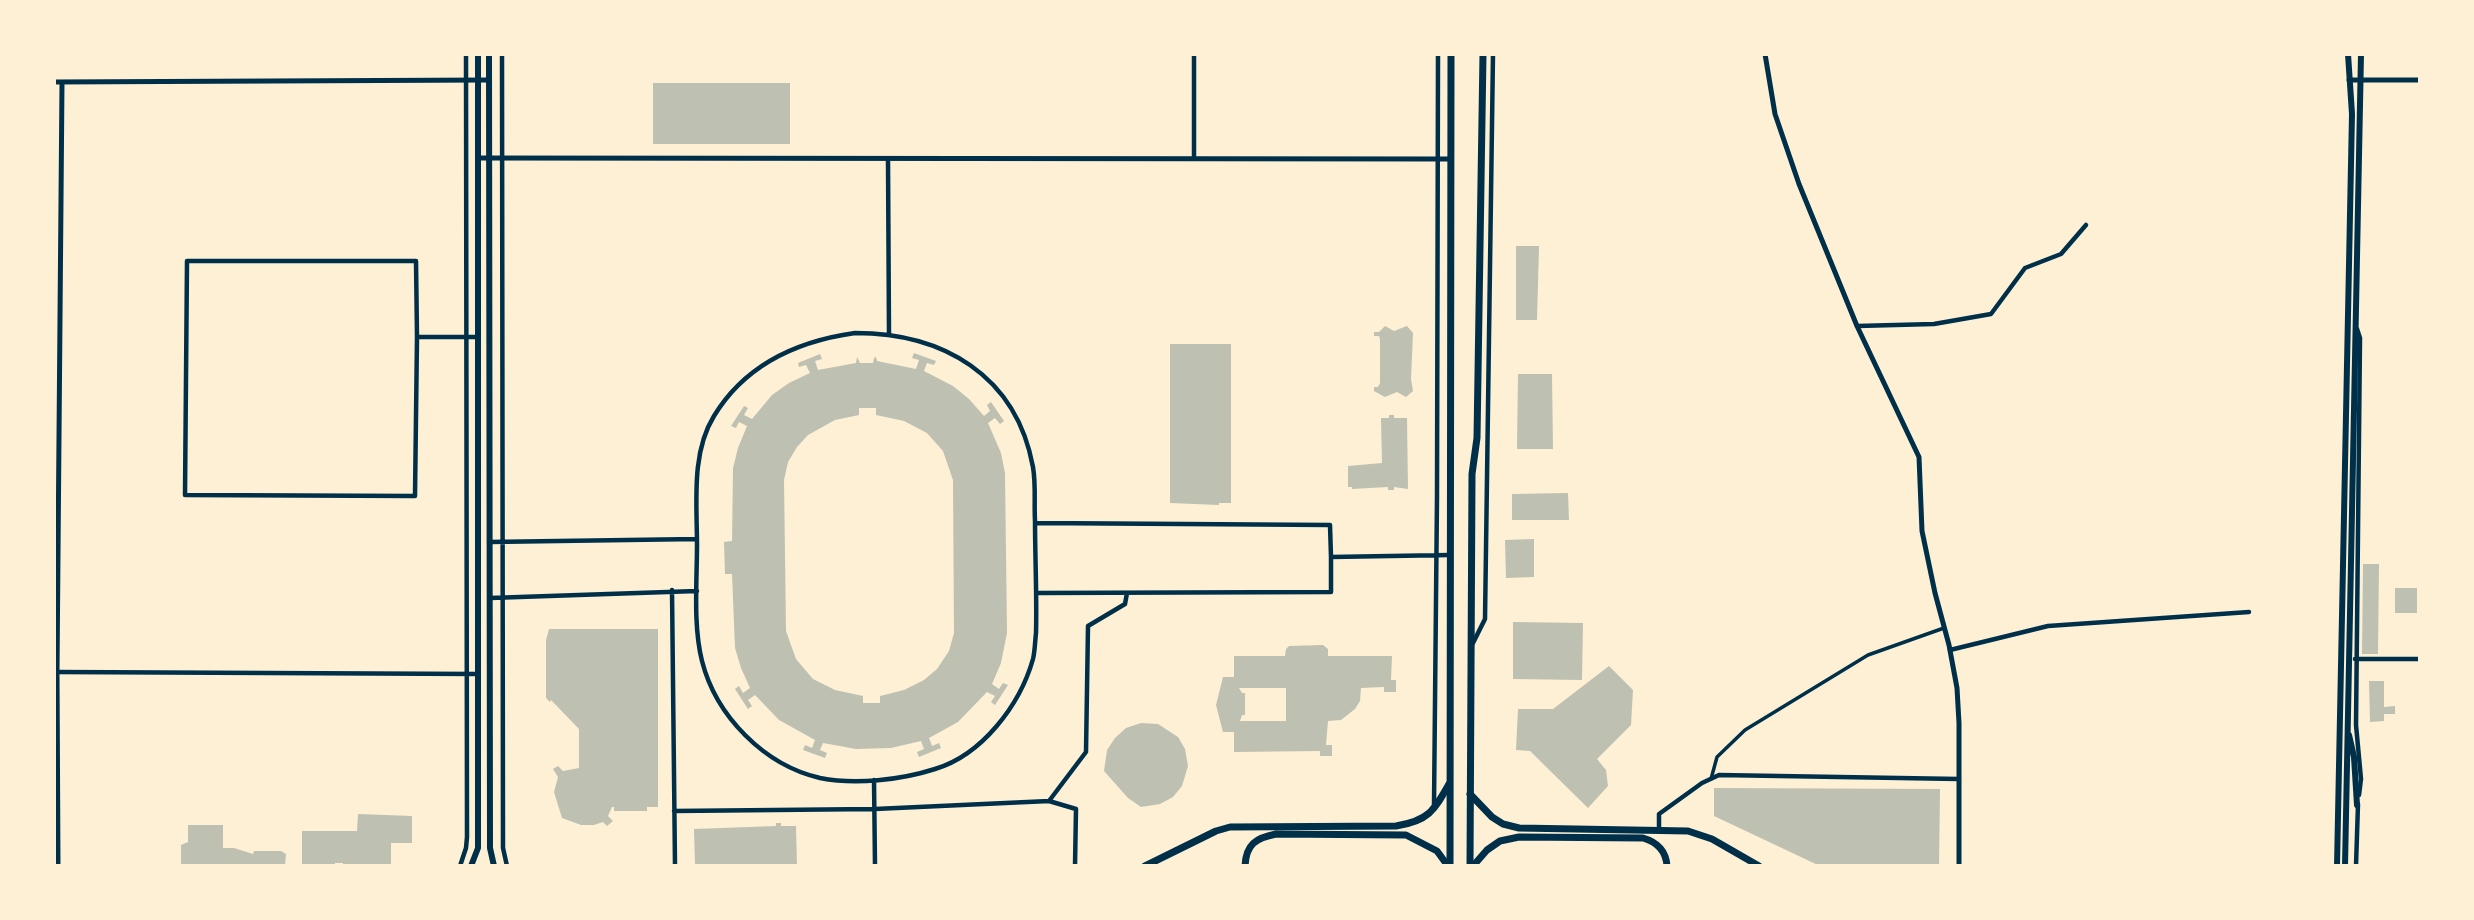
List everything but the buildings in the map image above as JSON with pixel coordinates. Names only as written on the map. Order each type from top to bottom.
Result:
[{"type":"main road","points":[[471,866],[478,848],[478,54]]},
{"type":"main road","points":[[488,54],[490,848],[494,866]]},
{"type":"main road","points":[[1449,866],[1451,54]]},
{"type":"main road","points":[[1471,866],[1472,474],[1477,438],[1483,54]]},
{"type":"main road","points":[[2337,866],[2352,114],[2348,54]]},
{"type":"main road","points":[[2345,866],[2361,54]]},
{"type":"main road","points":[[2346,727],[2354,757],[2357,806]]},
{"type":"main road","points":[[1145,866],[1216,831],[1230,827],[1412,824],[1434,810],[1449,784]]},
{"type":"main road","points":[[1470,794],[1492,817],[1503,824],[1519,828],[1688,831],[1706,836],[1759,866]]},
{"type":"main road","points":[[1245,866],[1245,855],[1251,844],[1276,834],[1406,835],[1437,851],[1449,866]]},
{"type":"main road","points":[[1471,866],[1500,841],[1531,837],[1643,838],[1652,841],[1666,855],[1667,866]]},
{"type":"street","points":[[460,866],[467,837],[466,54]]},
{"type":"street","points":[[502,54],[503,848],[507,866]]},
{"type":"street","points":[[1194,54],[1194,158]]},
{"type":"street","points":[[1434,810],[1438,54]]},
{"type":"street","points":[[1471,647],[1485,619],[1493,54]]},
{"type":"street","points":[[1765,54],[1775,114],[1817,232],[1857,326],[1919,457],[1922,531],[1957,688],[1959,866]]},
{"type":"street","points":[[54,82],[488,80]]},
{"type":"street","points":[[2349,80],[2420,80]]},
{"type":"street","points":[[58,866],[56,672],[62,82]]},
{"type":"street","points":[[478,158],[1450,159]]},
{"type":"street","points":[[888,159],[889,335]]},
{"type":"street","points":[[1857,326],[1934,324],[1991,314],[2025,268],[2061,254],[2087,225]]},
{"type":"street","points":[[187,261],[416,261],[417,337],[415,496],[185,495],[187,261]]},
{"type":"street","points":[[2354,320],[2360,338],[2356,725],[2361,779],[2357,806],[2356,866]]},
{"type":"street","points":[[855,333],[889,335],[950,352],[982,374],[1007,401],[1023,434],[1034,468],[1035,523],[1037,593],[1033,658],[1021,689],[994,730],[947,766],[909,777],[874,780],[820,778],[776,761],[750,741],[729,718],[702,661],[697,591],[698,466],[702,443],[713,416],[737,386],[760,366],[790,349],[827,337],[855,333]]},
{"type":"street","points":[[417,337],[478,337]]},
{"type":"street","points":[[1035,523],[1330,525],[1331,557],[1331,592],[1037,593]]},
{"type":"street","points":[[489,541],[697,539]]},
{"type":"street","points":[[1331,557],[1450,555]]},
{"type":"street","points":[[672,590],[675,866]]},
{"type":"street","points":[[489,598],[697,591]]},
{"type":"street","points":[[1049,801],[1086,752],[1088,626],[1125,604],[1126,593]]},
{"type":"street","points":[[1950,650],[2048,626],[2249,612]]},
{"type":"street","points":[[1711,779],[1717,757],[1745,730],[1868,655],[1944,628]]},
{"type":"street","points":[[2347,659],[2420,659]]},
{"type":"street","points":[[56,672],[479,674]]},
{"type":"street","points":[[1659,830],[1659,814],[1719,775],[1959,779]]},
{"type":"street","points":[[874,780],[875,866]]},
{"type":"street","points":[[674,811],[875,809],[1049,801],[1076,809],[1075,866]]}]
